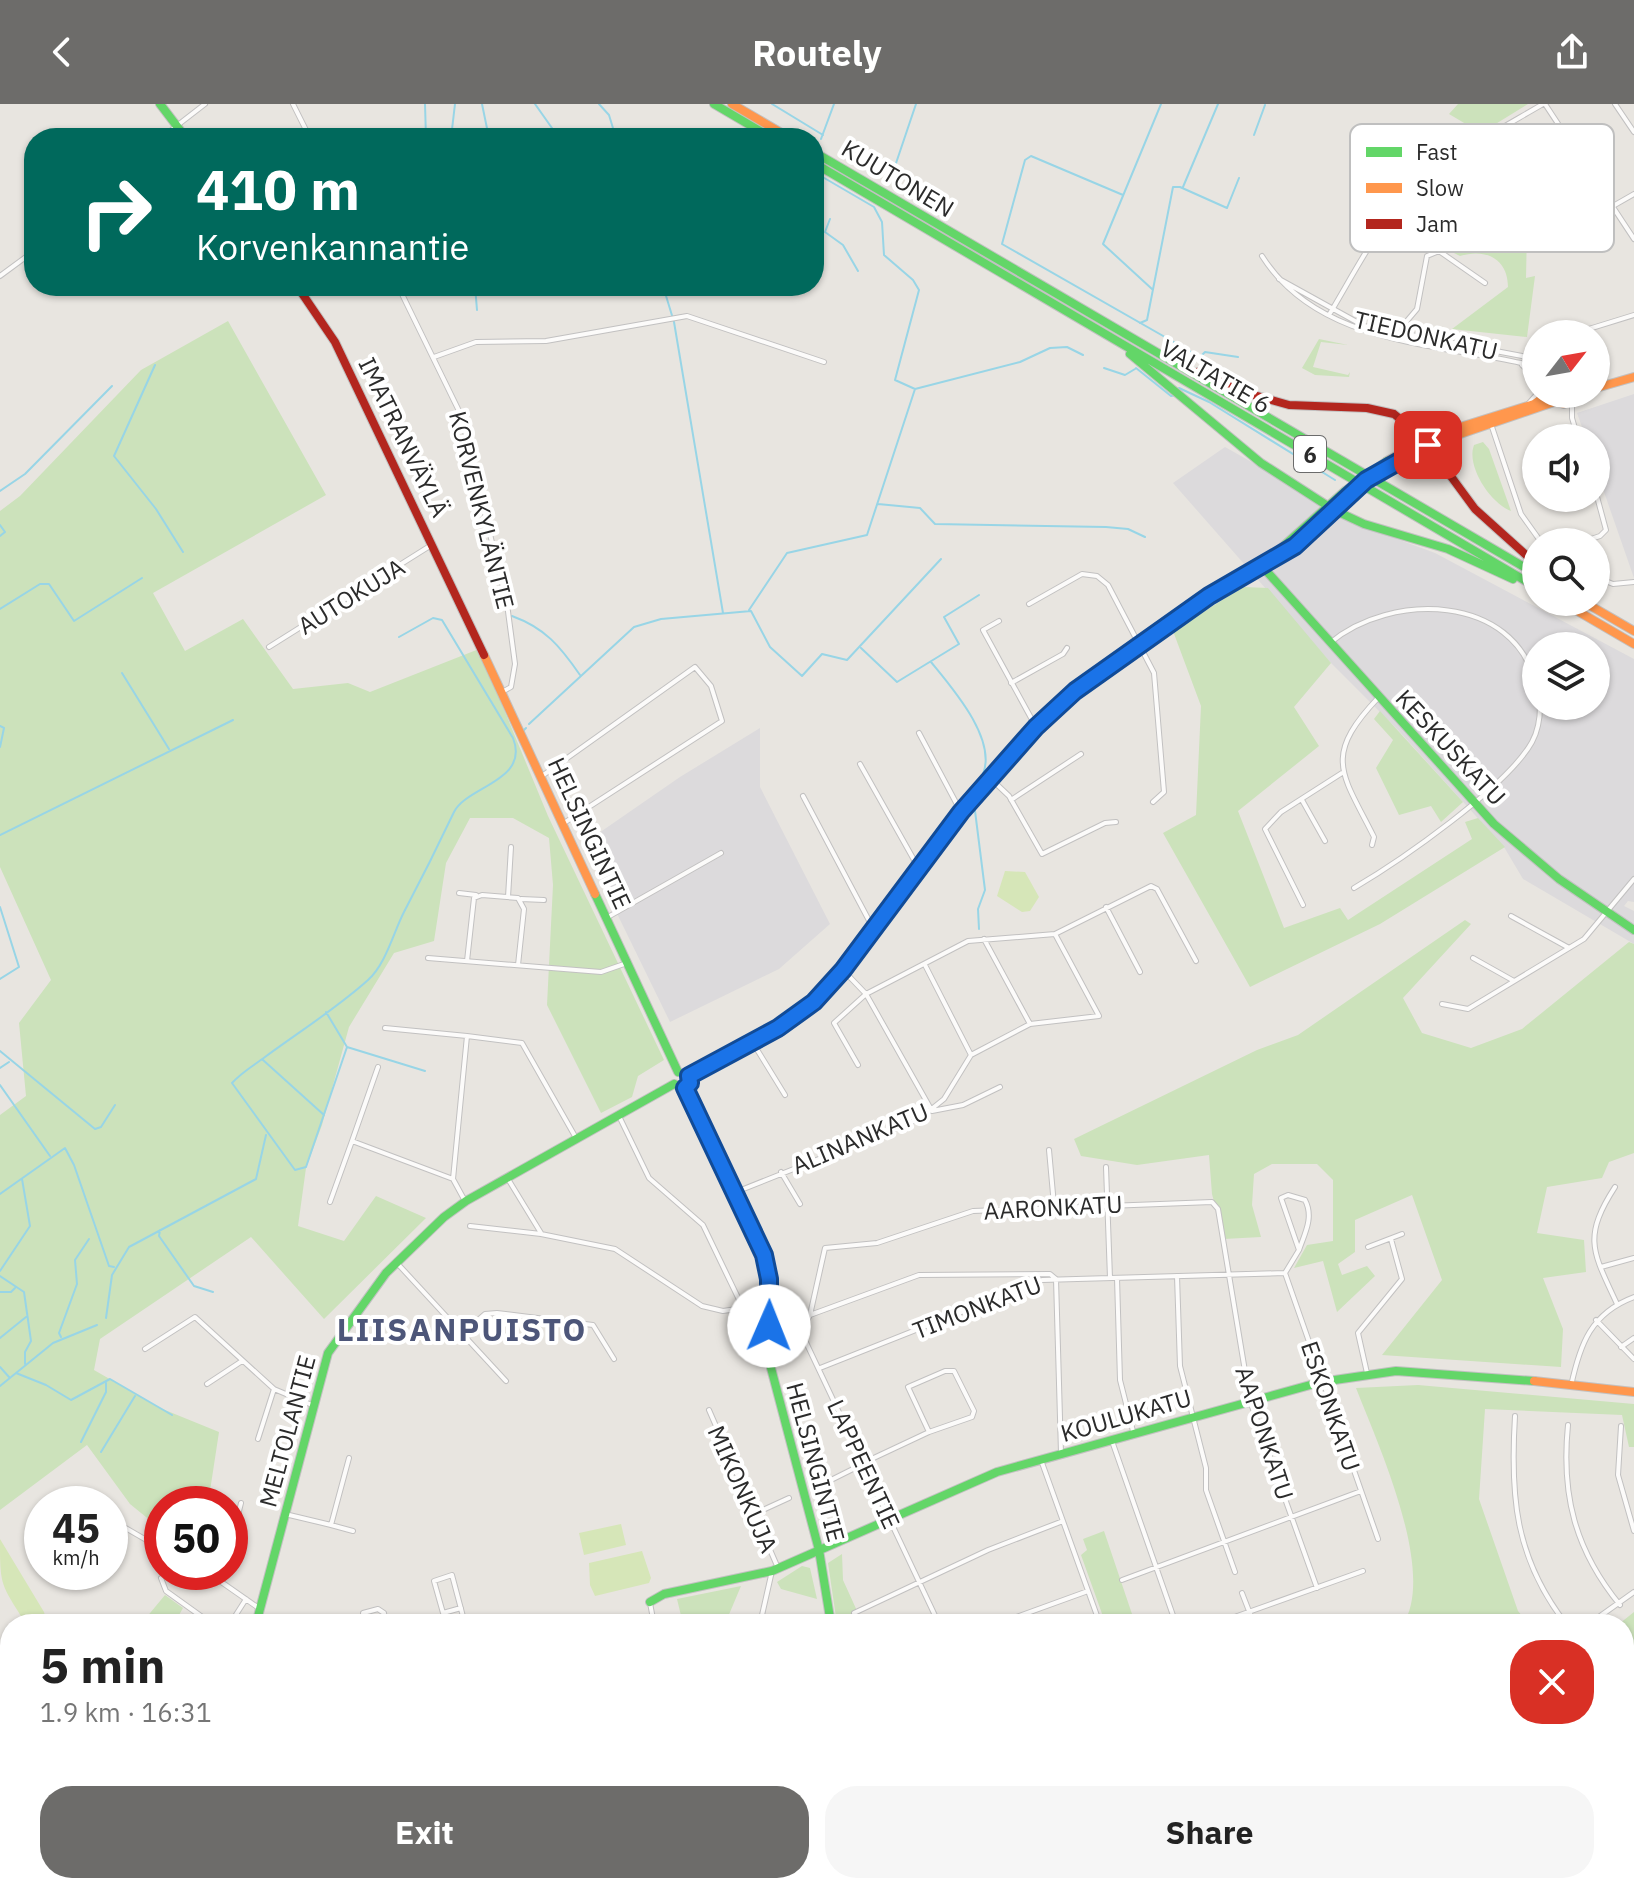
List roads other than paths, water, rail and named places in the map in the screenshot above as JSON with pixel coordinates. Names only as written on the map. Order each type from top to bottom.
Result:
[{"type":"main road","points":[[160,104],[177,126]]},
{"type":"main road","points":[[714,104],[755,128]]},
{"type":"main road","points":[[732,104],[773,128]]},
{"type":"main road","name":"KUUTONEN","points":[[824,158],[960,243]]},
{"type":"main road","name":"KUUTONEN","points":[[824,168],[960,243]]},
{"type":"main road","name":"VALTATIE 6","points":[[960,243],[1083,321],[1522,580]]},
{"type":"main road","name":"VALTATIE 6","points":[[960,243],[1522,566]]},
{"type":"main road","name":"IMATRANVÄYLÄ","points":[[304,296],[335,342],[464,612]]},
{"type":"main road","points":[[1083,321],[1158,375],[1261,463],[1331,508],[1364,524],[1448,549],[1522,582]]},
{"type":"main road","points":[[1144,346],[1230,387],[1270,401],[1321,409],[1373,409],[1394,414],[1426,442],[1479,513],[1522,551]]},
{"type":"main road","points":[[1610,384],[1634,377]]},
{"type":"main road","points":[[689,1076],[690,1083],[685,1088],[674,1084],[678,1072],[689,1076],[753,1043],[801,1013],[843,970],[961,812],[1036,727],[1075,691],[1139,642],[1261,565],[1388,463],[1426,442],[1522,408]]},
{"type":"main road","points":[[1426,442],[1491,424],[1531,408]]},
{"type":"main road","name":"KESKUSKATU","points":[[1261,565],[1472,802],[1529,855],[1607,915],[1634,930]]},
{"type":"main road","name":"HELSINGINTIE","points":[[464,612],[678,1072]]},
{"type":"main road","points":[[1586,616],[1634,644]]},
{"type":"main road","points":[[1608,616],[1634,631]]},
{"type":"main road","name":"MELTOLANTIE","points":[[259,1614],[312,1405],[337,1337],[396,1262],[466,1201],[674,1084]]},
{"type":"main road","name":"HELSINGINTIE","points":[[685,1088],[736,1192],[767,1266],[769,1326],[776,1388],[819,1550],[829,1614]]},
{"type":"main road","name":"KOULUKATU","points":[[650,1602],[664,1594],[775,1570],[964,1485],[1061,1454],[1321,1382],[1367,1373],[1466,1374],[1634,1392]]},
{"type":"street","points":[[174,128],[205,104]]},
{"type":"street","points":[[293,104],[305,128]]},
{"type":"street","points":[[1511,124],[1544,104],[1558,124]]},
{"type":"street","points":[[1615,104],[1634,132]]},
{"type":"street","points":[[1614,205],[1634,194]]},
{"type":"street","points":[[1614,208],[1634,239]]},
{"type":"street","points":[[1330,312],[1365,252]]},
{"type":"street","points":[[1403,337],[1406,322],[1417,309],[1427,256],[1435,252]]},
{"type":"street","points":[[1441,252],[1485,283]]},
{"type":"street","name":"TIEDONKATU","points":[[1262,256],[1277,278],[1330,312],[1403,337],[1522,365]]},
{"type":"street","points":[[0,276],[24,258]]},
{"type":"street","name":"KORVENKYLÄNTIE","points":[[403,296],[461,415],[507,604],[515,664],[513,684],[502,692]]},
{"type":"street","points":[[1610,322],[1634,315]]},
{"type":"street","points":[[434,357],[476,342],[546,341],[687,316],[824,362]]},
{"type":"street","name":"TIEDONKATU","points":[[1403,337],[1522,356]]},
{"type":"street","name":"TIEDONKATU","points":[[1513,361],[1522,368]]},
{"type":"street","points":[[1517,409],[1522,405]]},
{"type":"street","points":[[1562,408],[1572,418]]},
{"type":"street","points":[[1573,408],[1574,424]]},
{"type":"street","points":[[1491,424],[1521,514],[1531,528]]},
{"type":"street","name":"AUTOKUJA","points":[[269,647],[433,544]]},
{"type":"street","points":[[1029,604],[1076,576],[1097,576],[1108,585],[1139,642],[1158,687],[1164,792],[1153,802]]},
{"type":"street","points":[[1610,583],[1634,582]]},
{"type":"street","points":[[1330,643],[1374,616],[1422,607],[1444,609],[1493,626],[1522,655]]},
{"type":"street","points":[[999,621],[983,630],[1036,727]]},
{"type":"street","points":[[1011,683],[1063,654],[1067,648]]},
{"type":"street","points":[[541,776],[695,667],[711,686],[722,721],[564,823]]},
{"type":"street","points":[[1372,845],[1374,837],[1342,773],[1349,731],[1378,698]]},
{"type":"street","points":[[1354,888],[1449,823],[1472,802],[1533,741],[1537,720]]},
{"type":"street","points":[[919,733],[961,812]]},
{"type":"street","points":[[1011,800],[1081,754]]},
{"type":"street","points":[[860,764],[918,867]]},
{"type":"street","points":[[1303,905],[1265,829],[1281,812],[1342,773]]},
{"type":"street","points":[[990,778],[1011,800],[1042,854],[1105,823],[1116,822]]},
{"type":"street","points":[[803,796],[873,928]]},
{"type":"street","points":[[1302,800],[1325,841]]},
{"type":"street","points":[[508,897],[511,847]]},
{"type":"street","points":[[608,917],[721,853]]},
{"type":"street","points":[[1442,1004],[1468,1009],[1584,939],[1634,879]]},
{"type":"street","points":[[858,1065],[834,1023],[866,994],[968,941],[1055,934],[1151,886],[1157,889],[1196,961]]},
{"type":"street","points":[[459,893],[544,900]]},
{"type":"street","points":[[467,961],[472,901],[476,895]]},
{"type":"street","points":[[518,965],[524,909],[521,899]]},
{"type":"street","points":[[1106,907],[1140,972]]},
{"type":"street","points":[[1511,916],[1569,948]]},
{"type":"street","points":[[925,965],[971,1055],[1030,1024],[1095,1019],[1099,1016],[1055,934]]},
{"type":"street","points":[[984,939],[1030,1024]]},
{"type":"street","points":[[428,958],[607,972],[629,962]]},
{"type":"street","points":[[1473,958],[1514,981]]},
{"type":"street","points":[[843,970],[866,994],[932,1111],[955,1108],[1000,1087]]},
{"type":"street","points":[[385,1028],[400,1033],[467,1036],[522,1043],[576,1138]]},
{"type":"street","points":[[466,1201],[453,1179],[467,1036]]},
{"type":"street","points":[[753,1043],[785,1095]]},
{"type":"street","name":"ALINANKATU","points":[[736,1192],[932,1111],[944,1099],[971,1055]]},
{"type":"street","points":[[330,1202],[378,1067]]},
{"type":"street","points":[[470,1226],[541,1234],[615,1249],[702,1306],[723,1311],[743,1308],[703,1225],[649,1178],[618,1114]]},
{"type":"street","points":[[352,1141],[453,1179]]},
{"type":"street","points":[[1049,1150],[1054,1205]]},
{"type":"street","points":[[1106,1167],[1110,1278]]},
{"type":"street","points":[[781,1172],[800,1204]]},
{"type":"street","points":[[506,1177],[541,1234]]},
{"type":"street","points":[[1615,1187],[1593,1228],[1594,1247],[1617,1304]]},
{"type":"street","points":[[1285,1273],[1299,1250],[1308,1226],[1310,1209],[1305,1200],[1288,1195],[1281,1198],[1282,1207],[1299,1250]]},
{"type":"street","name":"AARONKATU","points":[[810,1315],[825,1248],[877,1243],[973,1211],[1054,1205],[1212,1202],[1218,1209],[1227,1274]]},
{"type":"street","points":[[1368,1247],[1402,1234]]},
{"type":"street","points":[[1367,1373],[1358,1333],[1402,1279],[1391,1239]]},
{"type":"street","points":[[1601,1267],[1634,1258]]},
{"type":"street","points":[[396,1262],[506,1381]]},
{"type":"street","points":[[769,1326],[800,1333],[810,1315],[919,1275],[1044,1272],[1056,1279],[1061,1454]]},
{"type":"street","name":"TIMONKATU","points":[[820,1368],[1030,1284],[1056,1279],[1285,1273]]},
{"type":"street","name":"ESKONKATU","points":[[1285,1273],[1378,1539]]},
{"type":"street","name":"AAPONKATU","points":[[1227,1274],[1250,1401],[1317,1588]]},
{"type":"street","points":[[1177,1276],[1180,1366],[1206,1468],[1206,1490],[1235,1572]]},
{"type":"street","points":[[1117,1278],[1120,1380],[1134,1435]]},
{"type":"street","points":[[1571,1386],[1578,1351],[1596,1320],[1617,1304],[1634,1297]]},
{"type":"street","points":[[463,1333],[485,1314],[497,1313],[593,1325],[614,1359]]},
{"type":"street","points":[[145,1349],[195,1317],[274,1389],[312,1405]]},
{"type":"street","points":[[1596,1320],[1634,1359]]},
{"type":"street","name":"LAPPEENTIE","points":[[800,1333],[820,1368],[934,1614]]},
{"type":"street","points":[[1621,1347],[1634,1338]]},
{"type":"street","points":[[207,1384],[242,1361]]},
{"type":"street","points":[[829,1481],[929,1432],[974,1415],[957,1376],[949,1370],[908,1387],[929,1432]]},
{"type":"street","points":[[258,1439],[274,1389]]},
{"type":"street","name":"MIKONKUJA","points":[[709,1410],[775,1570]]},
{"type":"street","points":[[1515,1416],[1512,1465],[1516,1518],[1531,1565],[1560,1614]]},
{"type":"street","points":[[1568,1425],[1565,1469],[1572,1520],[1591,1565],[1620,1605]]},
{"type":"street","points":[[1621,1426],[1618,1475],[1634,1531]]},
{"type":"street","points":[[1112,1441],[1172,1614]]},
{"type":"street","points":[[331,1525],[349,1458]]},
{"type":"street","points":[[1041,1460],[1096,1614]]},
{"type":"street","points":[[1122,1580],[1361,1491]]},
{"type":"street","points":[[754,1514],[789,1498]]},
{"type":"street","points":[[285,1514],[353,1531]]},
{"type":"street","points":[[854,1613],[1063,1521]]},
{"type":"street","points":[[763,1614],[775,1570]]},
{"type":"street","points":[[1243,1614],[1363,1571]]},
{"type":"street","points":[[461,1608],[443,1613],[434,1581],[452,1575],[461,1608],[462,1614]]},
{"type":"street","points":[[166,1590],[198,1614]]},
{"type":"street","points":[[233,1590],[260,1609]]},
{"type":"street","points":[[1025,1614],[1088,1591]]},
{"type":"street","points":[[1605,1614],[1634,1592]]},
{"type":"street","points":[[1242,1593],[1249,1612]]},
{"type":"street","points":[[236,1614],[246,1599]]},
{"type":"street","points":[[650,1602],[652,1614]]},
{"type":"street","points":[[363,1614],[378,1609],[384,1614]]},
{"type":"waterway","points":[[425,104],[426,128]]},
{"type":"waterway","points":[[452,128],[455,104]]},
{"type":"waterway","points":[[482,104],[487,128]]},
{"type":"waterway","points":[[535,104],[552,128]]},
{"type":"waterway","points":[[599,104],[609,115],[613,128]]},
{"type":"waterway","points":[[772,104],[811,128]]},
{"type":"waterway","points":[[824,131],[834,104]]},
{"type":"waterway","points":[[891,178],[916,104]]},
{"type":"waterway","points":[[1152,289],[1103,244],[1161,104]]},
{"type":"waterway","points":[[1183,187],[1218,104]]},
{"type":"waterway","points":[[1254,135],[1265,105]]},
{"type":"waterway","points":[[1123,195],[1031,156],[1025,160],[1002,244],[1200,357],[1205,352],[1238,357]]},
{"type":"waterway","points":[[824,178],[874,207],[882,222],[884,255],[913,280],[919,290],[895,380],[915,389],[1020,362],[1050,348],[1067,347],[1083,355]]},
{"type":"waterway","points":[[1140,323],[1147,320],[1173,187],[1180,187],[1227,208],[1239,178]]},
{"type":"waterway","points":[[830,219],[825,232],[843,245],[858,271]]},
{"type":"waterway","points":[[476,296],[477,310]]},
{"type":"waterway","points":[[666,296],[674,322],[723,613]]},
{"type":"waterway","points":[[155,365],[114,456],[156,509],[183,552]]},
{"type":"waterway","points":[[1104,368],[1125,375],[1135,369]]},
{"type":"waterway","points":[[1136,368],[1171,396],[1176,395]]},
{"type":"waterway","points":[[0,491],[25,474],[112,386]]},
{"type":"waterway","points":[[1179,388],[1209,402],[1335,480]]},
{"type":"waterway","points":[[749,610],[787,553],[867,535],[915,389]]},
{"type":"waterway","points":[[878,504],[920,508],[935,524],[1106,527],[1128,529],[1145,537]]},
{"type":"waterway","points":[[0,525],[5,532],[0,536]]},
{"type":"waterway","points":[[529,724],[634,627],[661,619],[751,611],[770,647],[802,676],[822,654],[847,660],[941,559]]},
{"type":"waterway","points":[[0,609],[40,584],[49,584],[74,621],[142,578]]},
{"type":"waterway","points":[[861,648],[897,682],[959,644],[944,617],[979,595]]},
{"type":"waterway","points":[[512,616],[534,626],[551,639],[580,675]]},
{"type":"waterway","points":[[347,1047],[306,1167],[295,1170],[232,1083],[368,980],[385,956],[454,812],[461,803],[505,773],[513,764],[516,752],[513,738],[442,620],[433,618],[399,637]]},
{"type":"waterway","points":[[931,662],[961,700],[978,730],[986,760],[983,774]]},
{"type":"waterway","points":[[122,673],[169,749]]},
{"type":"waterway","points":[[0,835],[233,720]]},
{"type":"waterway","points":[[0,726],[4,728],[0,747]]},
{"type":"waterway","points":[[974,803],[985,890],[978,909],[979,929]]},
{"type":"waterway","points":[[0,907],[19,967],[0,979]]},
{"type":"waterway","points":[[326,1012],[347,1047],[425,1071]]},
{"type":"waterway","points":[[0,1051],[95,1129],[101,1127],[115,1105]]},
{"type":"waterway","points":[[263,1060],[324,1115]]},
{"type":"waterway","points":[[0,1068],[9,1062]]},
{"type":"waterway","points":[[0,1085],[50,1156]]},
{"type":"waterway","points":[[106,1318],[112,1275],[129,1247],[256,1179],[266,1135]]},
{"type":"waterway","points":[[0,1194],[65,1148],[74,1165],[109,1266],[114,1267]]},
{"type":"waterway","points":[[0,1271],[30,1226],[22,1179]]},
{"type":"waterway","points":[[160,1230],[159,1236],[194,1286],[213,1292]]},
{"type":"waterway","points":[[61,1337],[59,1333],[77,1284],[75,1260],[89,1239]]},
{"type":"waterway","points":[[0,1276],[24,1292],[31,1341],[25,1352],[25,1364]]},
{"type":"waterway","points":[[0,1292],[11,1292],[15,1288]]},
{"type":"waterway","points":[[0,1338],[26,1317]]},
{"type":"waterway","points":[[0,1386],[53,1343],[97,1325]]},
{"type":"waterway","points":[[0,1367],[9,1377]]},
{"type":"waterway","points":[[16,1373],[46,1385],[71,1400],[110,1379],[172,1415]]},
{"type":"waterway","points":[[81,1442],[106,1392],[106,1383]]},
{"type":"waterway","points":[[101,1452],[135,1396]]},
{"type":"district","name":"LIISANPUISTO","points":[[462,1329]]}]
